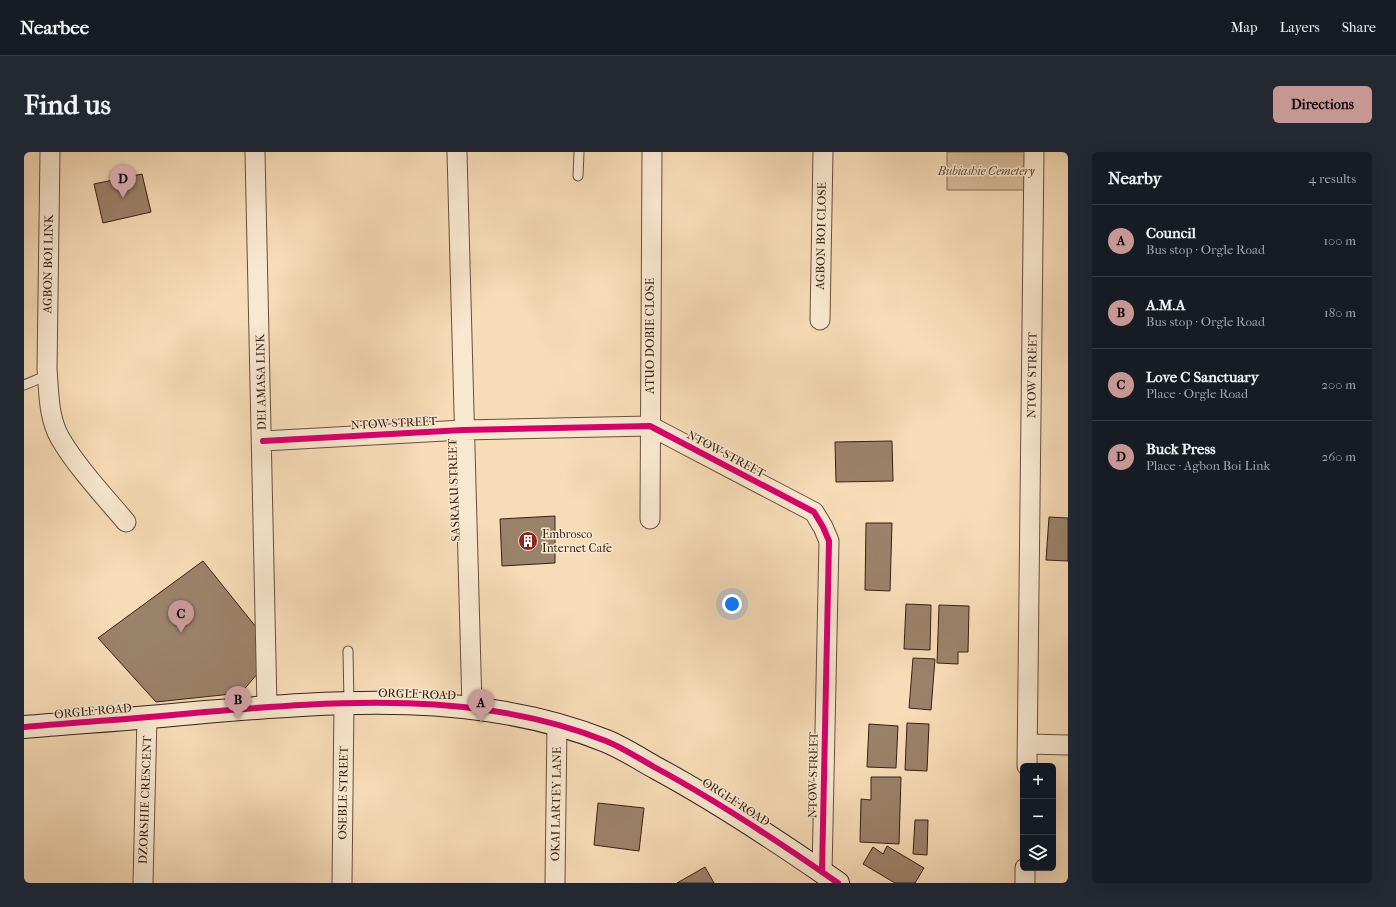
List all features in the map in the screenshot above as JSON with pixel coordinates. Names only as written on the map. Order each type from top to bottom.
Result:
[{"type":"street","name":"AGBON BOI LINK","points":[[50,152],[49,402],[59,437],[93,483],[126,522]]},
{"type":"street","name":"DEI AMASA LINK","points":[[255,152],[263,441],[267,707]]},
{"type":"street","name":"SASRAKU STREET","points":[[457,152],[463,430],[472,707]]},
{"type":"street","name":"ATUO DOBIE CLOSE","points":[[650,519],[652,152]]},
{"type":"street","name":"AGBON BOI CLOSE","points":[[820,320],[823,152]]},
{"type":"street","name":"NTOW STREET","points":[[1027,763],[1034,152]]},
{"type":"street","name":"NTOW STREET","points":[[263,441],[463,430],[650,426],[814,512],[829,541],[830,877]]},
{"type":"street","name":"ORGLE ROAD","points":[[24,727],[267,707],[347,703],[472,707],[557,724],[608,742],[701,792],[830,877]]},
{"type":"street","name":"OSEBLE STREET","points":[[342,883],[347,703]]},
{"type":"street","name":"DZORSHIE CRESCENT","points":[[143,883],[148,717]]},
{"type":"street","name":"OKAI LARTEY LANE","points":[[555,883],[557,724]]},
{"type":"street","points":[[1028,744],[1068,745]]},
{"type":"street","points":[[1025,871],[1025,883]]},
{"type":"lane","points":[[578,176],[579,152]]},
{"type":"lane","points":[[24,385],[48,375]]},
{"type":"lane","points":[[347,703],[348,651]]},
{"type":"green space","name":"Bubiashie Cemetery","points":[[947,152],[1025,152],[1025,190],[947,190]]},
{"type":"building","points":[[142,174],[151,212],[103,223],[94,184]]},
{"type":"building","points":[[892,441],[893,481],[836,482],[835,442]]},
{"type":"building","name":"Embrosco Internet Cafe","points":[[555,516],[555,563],[502,566],[500,519]]},
{"type":"building","points":[[1049,517],[1068,518],[1068,561],[1046,560]]},
{"type":"building","points":[[866,523],[892,523],[890,591],[865,590]]},
{"type":"building","points":[[203,561],[256,627],[258,673],[241,693],[156,702],[98,638]]},
{"type":"building","points":[[906,604],[931,605],[930,650],[904,649]]},
{"type":"building","points":[[939,605],[969,606],[968,652],[958,652],[958,664],[937,663]]},
{"type":"building","points":[[913,658],[935,659],[931,710],[909,708]]},
{"type":"building","points":[[907,723],[929,724],[927,771],[905,770]]},
{"type":"building","points":[[869,724],[898,726],[896,768],[867,767]]},
{"type":"building","points":[[871,777],[901,777],[899,844],[860,842],[861,799],[871,800]]},
{"type":"building","points":[[598,803],[644,808],[639,851],[594,845]]},
{"type":"building","points":[[915,820],[928,820],[927,855],[913,854]]},
{"type":"building","points":[[887,846],[924,868],[915,883],[895,883],[863,864],[873,847],[883,854]]},
{"type":"building","points":[[705,867],[714,883],[677,883]]},
{"type":"cycle path","points":[[263,441],[463,430],[650,426],[814,512],[829,541],[822,872]]},
{"type":"cycle path","points":[[24,727],[255,708],[357,703],[408,703],[508,713],[558,725],[606,741],[619,747],[726,809],[838,883]]},
{"type":"place","name":"Buck Press","points":[[123,198]]},
{"type":"place","name":"Embrosco Internet Cafe","points":[[528,541]]},
{"type":"place","name":"Love C Sanctuary","points":[[181,633]]},
{"type":"place","name":"A.M.A","points":[[238,719]]},
{"type":"place","name":"Council","points":[[481,722]]}]
